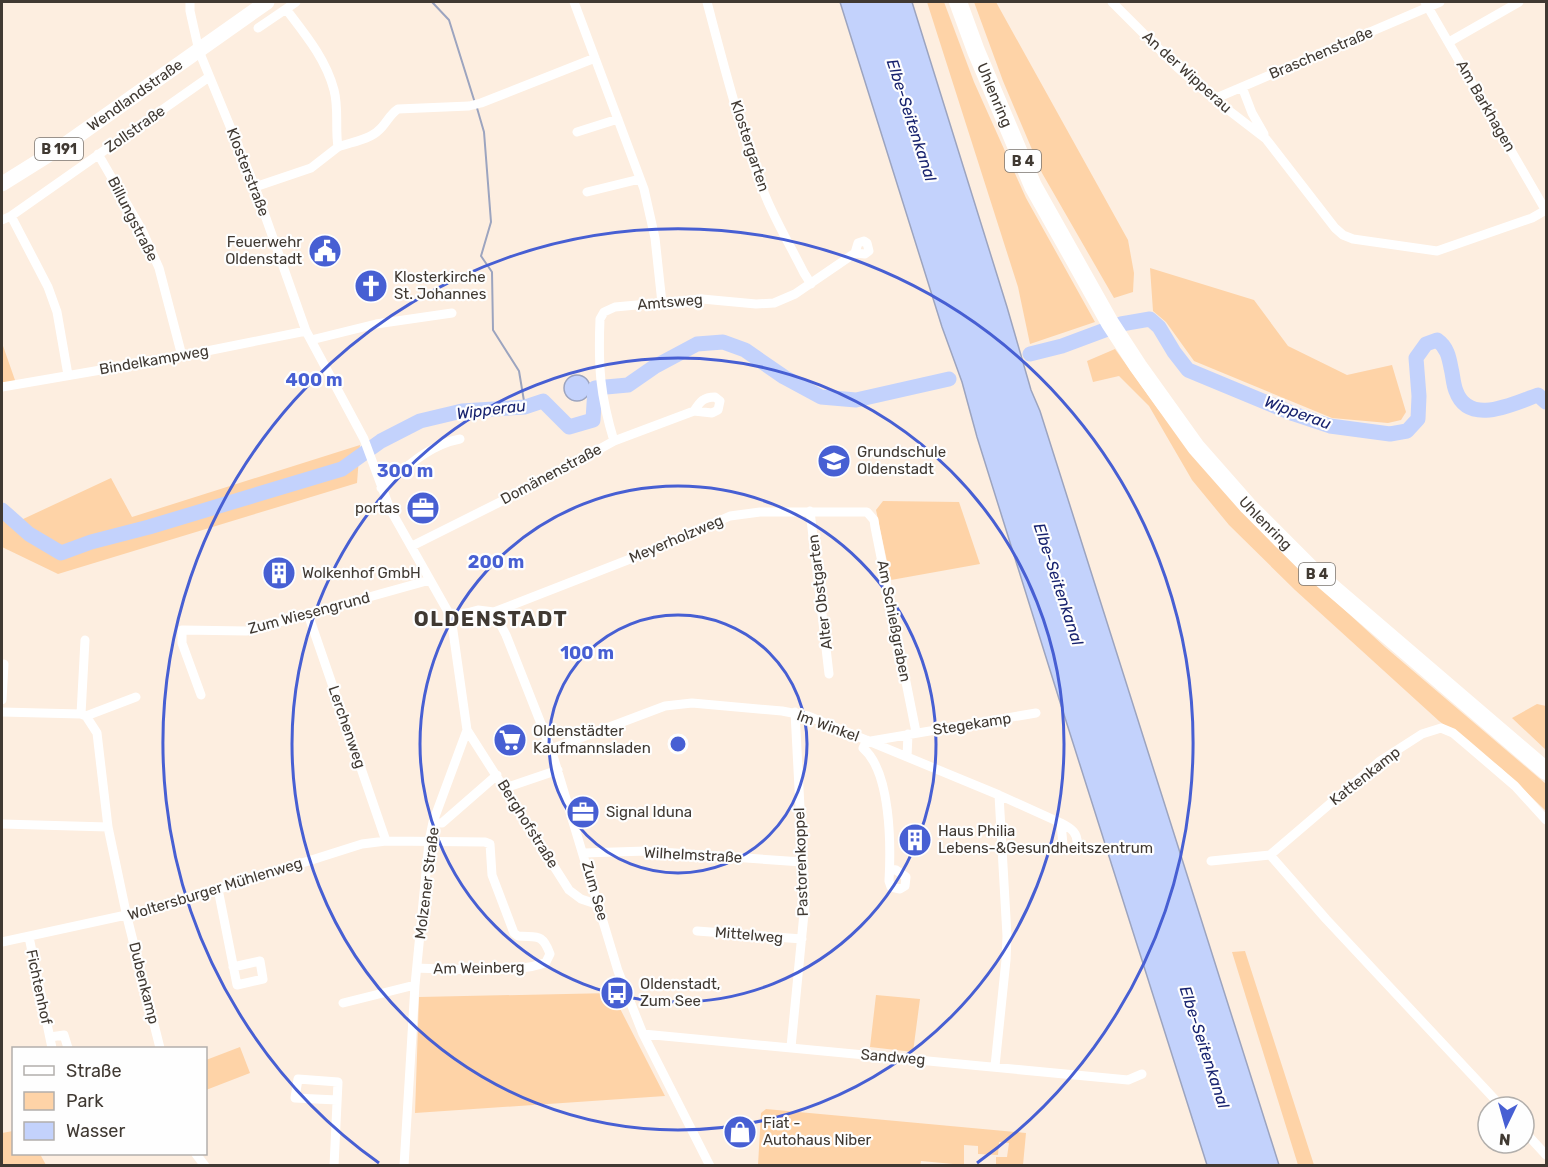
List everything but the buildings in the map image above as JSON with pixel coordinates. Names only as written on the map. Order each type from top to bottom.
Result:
[{"type":"highway","name":"Uhlenring","points":[[958,2],[976,51],[1033,186],[1104,313],[1197,447],[1248,506],[1314,572],[1546,771]]},
{"type":"main road","name":"Wendlandstraße","points":[[2,184],[66,144],[267,2]]},
{"type":"street","name":"Klosterstraße","points":[[190,2],[199,51],[255,187],[306,331],[364,439],[390,509],[451,617]]},
{"type":"street","points":[[258,28],[296,2]]},
{"type":"street","points":[[574,2],[640,179],[654,238],[662,303]]},
{"type":"street","name":"Klostergarten","points":[[707,2],[724,65],[762,185],[811,284]]},
{"type":"street","name":"An der Wipperau","points":[[1112,2],[1177,67],[1266,139]]},
{"type":"street","name":"Braschenstraße","points":[[1214,99],[1427,4],[1440,2]]},
{"type":"street","points":[[1449,42],[1519,2]]},
{"type":"street","name":"Am Barkhagen","points":[[1427,4],[1546,210]]},
{"type":"street","points":[[286,9],[315,47],[326,69],[334,90],[338,111],[336,136],[339,147]]},
{"type":"street","points":[[255,187],[311,168],[339,147],[378,131],[398,109],[469,106],[481,103],[595,58]]},
{"type":"street","name":"Zollstraße","points":[[6,218],[209,77]]},
{"type":"street","name":"An der Wipperau","points":[[1242,87],[1266,139],[1335,228],[1343,235],[1353,239],[1437,251],[1532,218],[1546,210]]},
{"type":"street","points":[[577,132],[618,119]]},
{"type":"street","name":"Billungstraße","points":[[98,154],[142,231],[159,268],[182,356]]},
{"type":"street","points":[[587,192],[640,179]]},
{"type":"street","points":[[6,218],[48,287],[57,312],[68,375]]},
{"type":"street","name":"Amtsweg","points":[[614,441],[603,407],[599,379],[600,319],[604,312],[615,308],[717,299],[756,304],[774,303],[795,294],[855,253]]},
{"type":"street","points":[[311,340],[376,324],[452,313]]},
{"type":"street","name":"Bindelkampweg","points":[[2,387],[182,356],[306,331]]},
{"type":"street","name":"Domänenstraße","points":[[412,546],[542,481],[614,441],[694,411]]},
{"type":"street","points":[[381,488],[430,448],[460,439]]},
{"type":"street","name":"Alter Obstgarten","points":[[810,511],[829,674]]},
{"type":"street","name":"Meyerholzweg","points":[[451,617],[478,610],[494,612],[643,554],[730,516],[760,512],[867,512]]},
{"type":"street","name":"Am Schießgraben","points":[[867,512],[875,527],[912,733]]},
{"type":"street","name":"Zum Wiesengrund","points":[[201,695],[182,643],[182,630],[247,631],[430,580]]},
{"type":"street","name":"Zum See","points":[[494,612],[506,635],[551,749],[618,971],[643,1034],[710,1166]]},
{"type":"street","name":"Lerchenweg","points":[[308,614],[386,841]]},
{"type":"street","name":"Molzener Straße","points":[[405,1166],[414,986],[429,842],[433,822],[466,730],[451,617]]},
{"type":"street","points":[[83,715],[85,640]]},
{"type":"street","points":[[2,700],[4,664]]},
{"type":"street","points":[[2,711],[83,715],[136,697]]},
{"type":"street","name":"Im Winkel","points":[[551,749],[665,706],[679,703],[795,712],[999,795],[1061,823]]},
{"type":"street","name":"Pastorenkoppel","points":[[791,1047],[805,903],[795,712]]},
{"type":"street","name":"Stegekamp","points":[[869,741],[1036,713]]},
{"type":"street","name":"Dubenkamp","points":[[83,715],[97,733],[108,827],[127,916],[160,1047]]},
{"type":"street","name":"Kattenkamp","points":[[1270,855],[1380,761],[1422,734],[1441,728],[1453,733],[1515,786],[1546,820]]},
{"type":"street","name":"Berghofstraße","points":[[466,730],[569,890],[581,899],[599,905]]},
{"type":"street","points":[[907,757],[912,733]]},
{"type":"street","points":[[869,741],[863,748],[872,755],[886,796],[890,869]]},
{"type":"street","points":[[505,788],[558,770]]},
{"type":"street","points":[[433,822],[442,823],[497,775]]},
{"type":"street","points":[[995,1066],[1007,936],[999,795]]},
{"type":"street","points":[[2,824],[108,827]]},
{"type":"street","name":"Woltersburger Mühlenweg","points":[[2,942],[163,907],[362,844],[386,841],[429,842]]},
{"type":"street","name":"Am Weinberg","points":[[417,968],[537,967],[546,962],[550,954],[547,946],[539,937],[518,936],[514,933],[492,875],[490,844],[484,842],[429,842]]},
{"type":"street","name":"Wilhelmstraße","points":[[584,853],[646,851],[802,862]]},
{"type":"street","points":[[1210,861],[1270,855],[1326,919],[1491,1095]]},
{"type":"street","points":[[218,889],[233,967]]},
{"type":"street","name":"Mittelweg","points":[[697,931],[802,939]]},
{"type":"street","name":"Fichtenhof","points":[[29,937],[52,1047]]},
{"type":"street","points":[[343,1003],[414,986]]},
{"type":"street","name":"Sandweg","points":[[643,1034],[1128,1080],[1142,1074]]},
{"type":"street","name":"Fichtenhof","points":[[50,1037],[64,1035],[68,1047]]},
{"type":"street","points":[[334,1166],[339,1082],[298,1079],[295,1098],[337,1100]]},
{"type":"green space","points":[[927,2],[944,2],[974,82],[1026,198],[1095,322],[1030,344],[1018,287]]},
{"type":"green space","points":[[974,2],[996,2],[1128,240],[1134,273],[1133,292],[1114,298],[1042,173],[1003,81]]},
{"type":"green space","points":[[1150,268],[1254,300],[1288,346],[1347,375],[1392,365],[1406,412],[1401,420],[1388,423],[1332,418],[1194,361],[1166,322],[1153,311]]},
{"type":"green space","points":[[2,343],[16,383],[2,382]]},
{"type":"green space","points":[[1115,349],[1158,409],[1237,505],[1275,546],[1385,647],[1546,784],[1546,811],[1501,768],[1439,721],[1295,590],[1229,525],[1192,480],[1149,406],[1119,376],[1093,382],[1087,361]]},
{"type":"green space","points":[[360,445],[357,483],[58,574],[2,547],[2,502],[21,520],[111,478],[132,517]]},
{"type":"green space","points":[[883,501],[959,502],[980,564],[891,580],[876,510]]},
{"type":"green space","points":[[1537,704],[1546,706],[1546,750],[1512,718]]},
{"type":"green space","points":[[1245,951],[1314,1165],[1298,1165],[1232,952]]},
{"type":"green space","points":[[612,993],[665,1096],[415,1113],[419,997]]},
{"type":"green space","points":[[876,995],[920,999],[913,1052],[870,1047]]},
{"type":"green space","points":[[240,1047],[250,1073],[207,1090],[207,1060]]},
{"type":"green space","points":[[766,1109],[1026,1133],[1023,1165],[996,1165],[996,1157],[1007,1157],[1009,1143],[999,1142],[998,1155],[978,1154],[978,1146],[964,1145],[964,1165],[921,1161],[920,1166],[758,1165],[761,1113]]},
{"type":"green space","points":[[12,1131],[12,1155],[41,1155],[46,1165],[2,1165],[2,1133]]},
{"type":"water","name":"Elbe-Seitenkanal","points":[[840,2],[912,2],[1031,390],[1040,411],[1279,1165],[1207,1165],[977,437],[962,382],[942,327]]},
{"type":"water","points":[[577,375],[586,379],[590,388],[586,397],[577,401],[568,397],[564,388],[568,379]]},
{"type":"waterway","points":[[432,2],[449,20],[475,103]]},
{"type":"waterway","points":[[477,108],[484,132],[491,222],[481,256],[492,272],[493,330],[519,371],[525,407]]},
{"type":"waterway","name":"Wipperau","points":[[1030,354],[1062,346],[1121,324],[1150,319],[1159,327],[1188,370],[1294,414],[1330,426],[1390,434],[1407,431],[1418,419],[1416,358],[1426,344],[1437,340],[1447,352],[1456,391],[1462,402],[1471,408],[1493,410],[1538,395],[1546,402]]},
{"type":"waterway","name":"Wipperau","points":[[2,510],[29,534],[61,553],[91,542],[342,469],[381,441],[420,421],[462,411],[525,407],[543,401],[569,427],[593,420],[595,388],[628,385],[654,367],[697,344],[723,342],[745,350],[784,377],[821,397],[856,400],[949,379]]},
{"type":"place","name":"Feuerwehr Oldenstadt","points":[[325,251]]},
{"type":"place","name":"Klosterkirche St. Johannes","points":[[371,286]]},
{"type":"place","name":"Grundschule Oldenstadt","points":[[834,461]]},
{"type":"place","name":"portas","points":[[423,508]]},
{"type":"place","name":"Wolkenhof GmbH","points":[[279,573]]},
{"type":"place","name":"Oldenstädter Kaufmannsladen","points":[[510,740]]},
{"type":"place","name":"Signal Iduna","points":[[583,812]]},
{"type":"place","name":"Haus Philia Lebens-&Gesundheitszentrum","points":[[915,840]]},
{"type":"place","name":"Oldenstadt, Zum See","points":[[617,993]]},
{"type":"place","name":"Fiat - Autohaus Niber","points":[[740,1132]]},
{"type":"district","name":"OLDENSTADT","points":[[491,619]]}]
